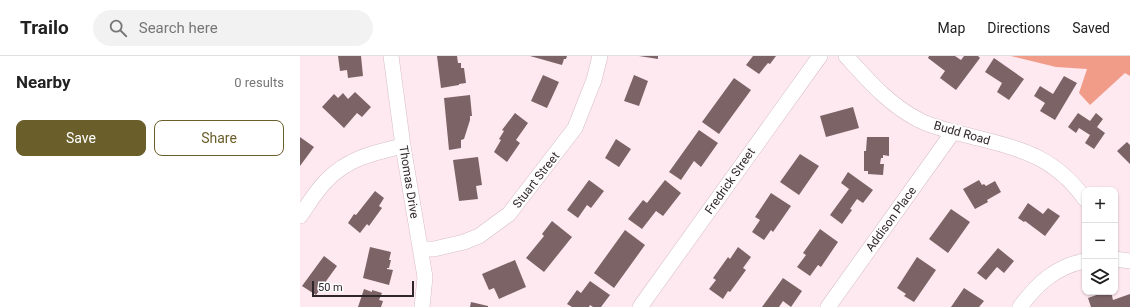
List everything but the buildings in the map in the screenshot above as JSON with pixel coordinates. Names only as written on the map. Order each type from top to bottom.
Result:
[{"type":"street","name":"Thomas Drive","points":[[391,56],[403,146],[421,250],[424,277],[422,307]]},
{"type":"street","name":"Stuart Street","points":[[421,250],[434,249],[464,242],[479,236],[509,214],[575,128],[594,80],[600,56]]},
{"type":"street","name":"Fredrick Street","points":[[640,307],[820,56]]},
{"type":"street","name":"Budd Road","points":[[846,56],[881,94],[899,108],[919,120],[953,132],[1022,150],[1043,159],[1060,171],[1076,186],[1082,195]]},
{"type":"street","name":"Addison Place","points":[[828,307],[953,132]]},
{"type":"street","points":[[300,216],[324,182],[337,170],[354,160],[372,153],[403,146]]},
{"type":"street","points":[[1118,259],[1130,261]]},
{"type":"street","points":[[1020,307],[1031,292],[1044,279],[1060,269],[1082,261]]},
{"type":"shaded area","points":[[1011,56],[1130,56],[1130,76],[1125,73],[1090,105],[1079,93],[1087,69],[1056,67]]}]
